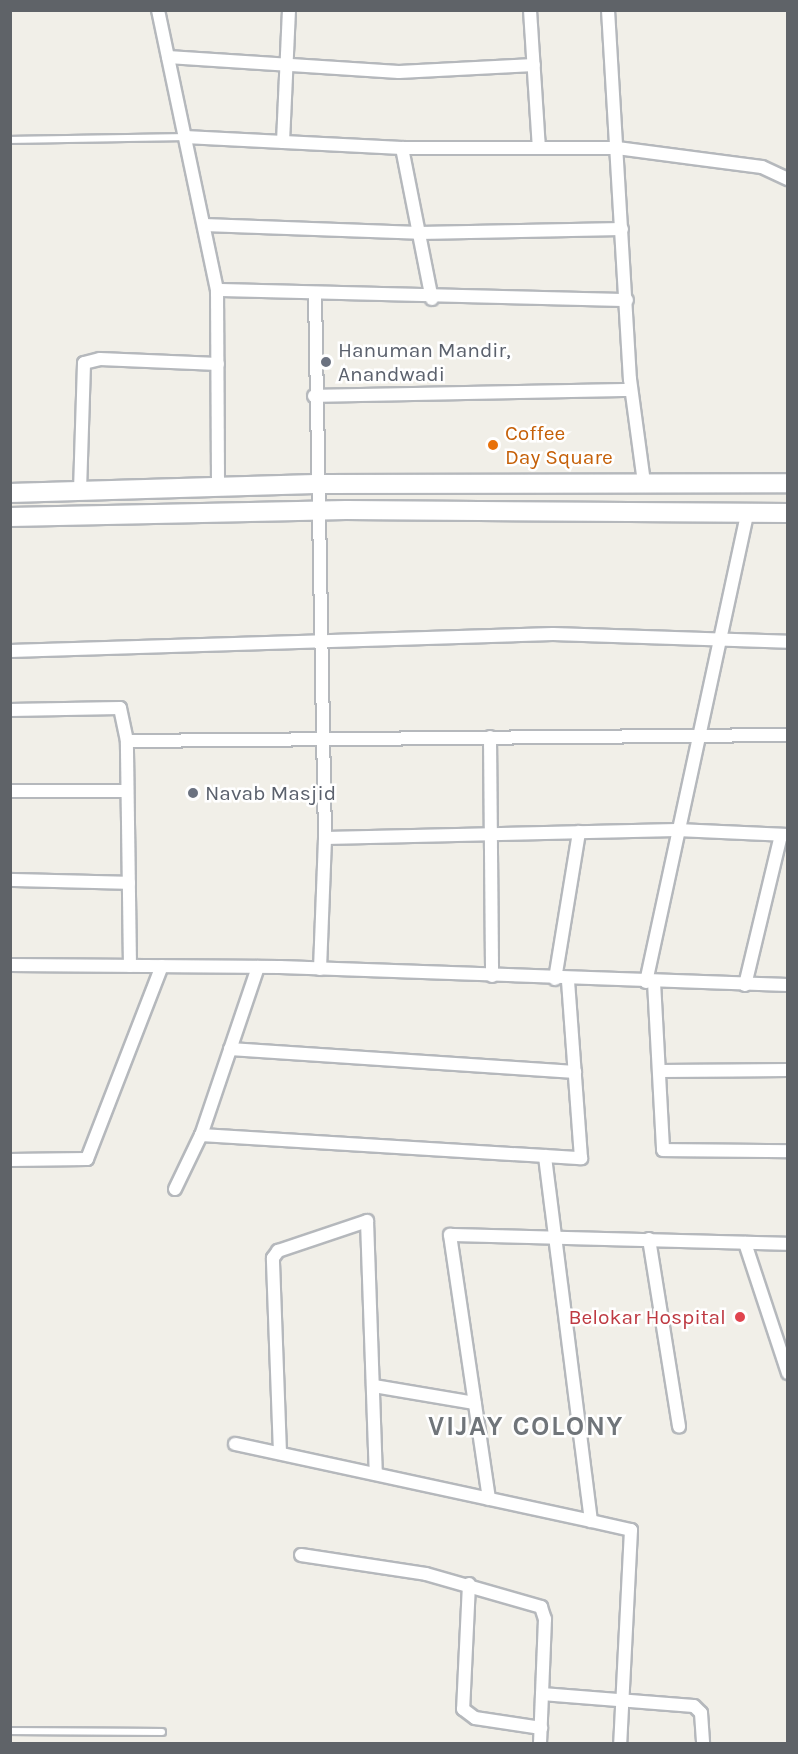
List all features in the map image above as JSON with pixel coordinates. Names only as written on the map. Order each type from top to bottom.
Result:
[{"type":"main road","points":[[10,493],[315,484],[788,483]]},
{"type":"main road","points":[[10,517],[316,511],[788,513]]},
{"type":"street","points":[[158,10],[217,290],[218,487]]},
{"type":"street","points":[[283,142],[289,10]]},
{"type":"street","points":[[530,10],[539,148]]},
{"type":"street","points":[[608,10],[632,390],[644,483]]},
{"type":"street","points":[[168,57],[411,72],[534,65]]},
{"type":"street","points":[[185,137],[402,148],[617,148],[762,167],[788,179]]},
{"type":"street","points":[[402,148],[432,299]]},
{"type":"street","points":[[204,225],[419,233],[622,229]]},
{"type":"street","points":[[217,290],[432,299],[627,300]]},
{"type":"street","points":[[315,293],[315,484],[325,838],[320,969]]},
{"type":"street","points":[[80,491],[84,363],[100,359],[218,364]]},
{"type":"street","points":[[314,396],[632,390]]},
{"type":"street","points":[[747,513],[716,640],[677,830],[650,982],[659,1071],[663,1150],[788,1151]]},
{"type":"street","points":[[10,651],[553,634],[788,642]]},
{"type":"street","points":[[10,710],[120,708],[126,715],[130,966]]},
{"type":"street","points":[[127,741],[322,743],[490,737],[788,735]]},
{"type":"street","points":[[490,737],[492,976]]},
{"type":"street","points":[[10,791],[126,792]]},
{"type":"street","points":[[325,838],[677,830],[784,835],[745,985]]},
{"type":"street","points":[[555,979],[579,832]]},
{"type":"street","points":[[10,880],[129,883]]},
{"type":"street","points":[[10,965],[258,967],[568,980],[788,985]]},
{"type":"street","points":[[10,1160],[87,1159],[162,966]]},
{"type":"street","points":[[176,1189],[201,1135],[258,967]]},
{"type":"street","points":[[201,1135],[581,1158],[568,980]]},
{"type":"street","points":[[230,1048],[575,1072]]},
{"type":"street","points":[[659,1071],[788,1070]]},
{"type":"street","points":[[545,1156],[591,1521]]},
{"type":"street","points":[[280,1453],[273,1258],[278,1251],[362,1220],[370,1228],[376,1474]]},
{"type":"street","points":[[489,1499],[450,1235],[555,1235],[788,1244]]},
{"type":"street","points":[[648,1239],[679,1427]]},
{"type":"street","points":[[745,1243],[788,1373]]},
{"type":"street","points":[[374,1386],[475,1403]]},
{"type":"street","points":[[236,1444],[631,1530],[620,1743]]},
{"type":"street","points":[[301,1555],[469,1584],[541,1606],[540,1743]]},
{"type":"street","points":[[469,1584],[463,1709],[475,1718],[541,1728]]},
{"type":"street","points":[[542,1694],[699,1709],[703,1743]]},
{"type":"lane","points":[[10,140],[185,137]]},
{"type":"lane","points":[[10,1731],[162,1732]]},
{"type":"place","name":"Hanuman Mandir, Anandwadi","points":[[326,362]]},
{"type":"place","name":"Coffee Day Square","points":[[493,445]]},
{"type":"place","name":"Navab Masjid","points":[[193,793]]},
{"type":"place","name":"Belokar Hospital","points":[[740,1317]]},
{"type":"district","name":"VIJAY COLONY","points":[[526,1427]]}]
